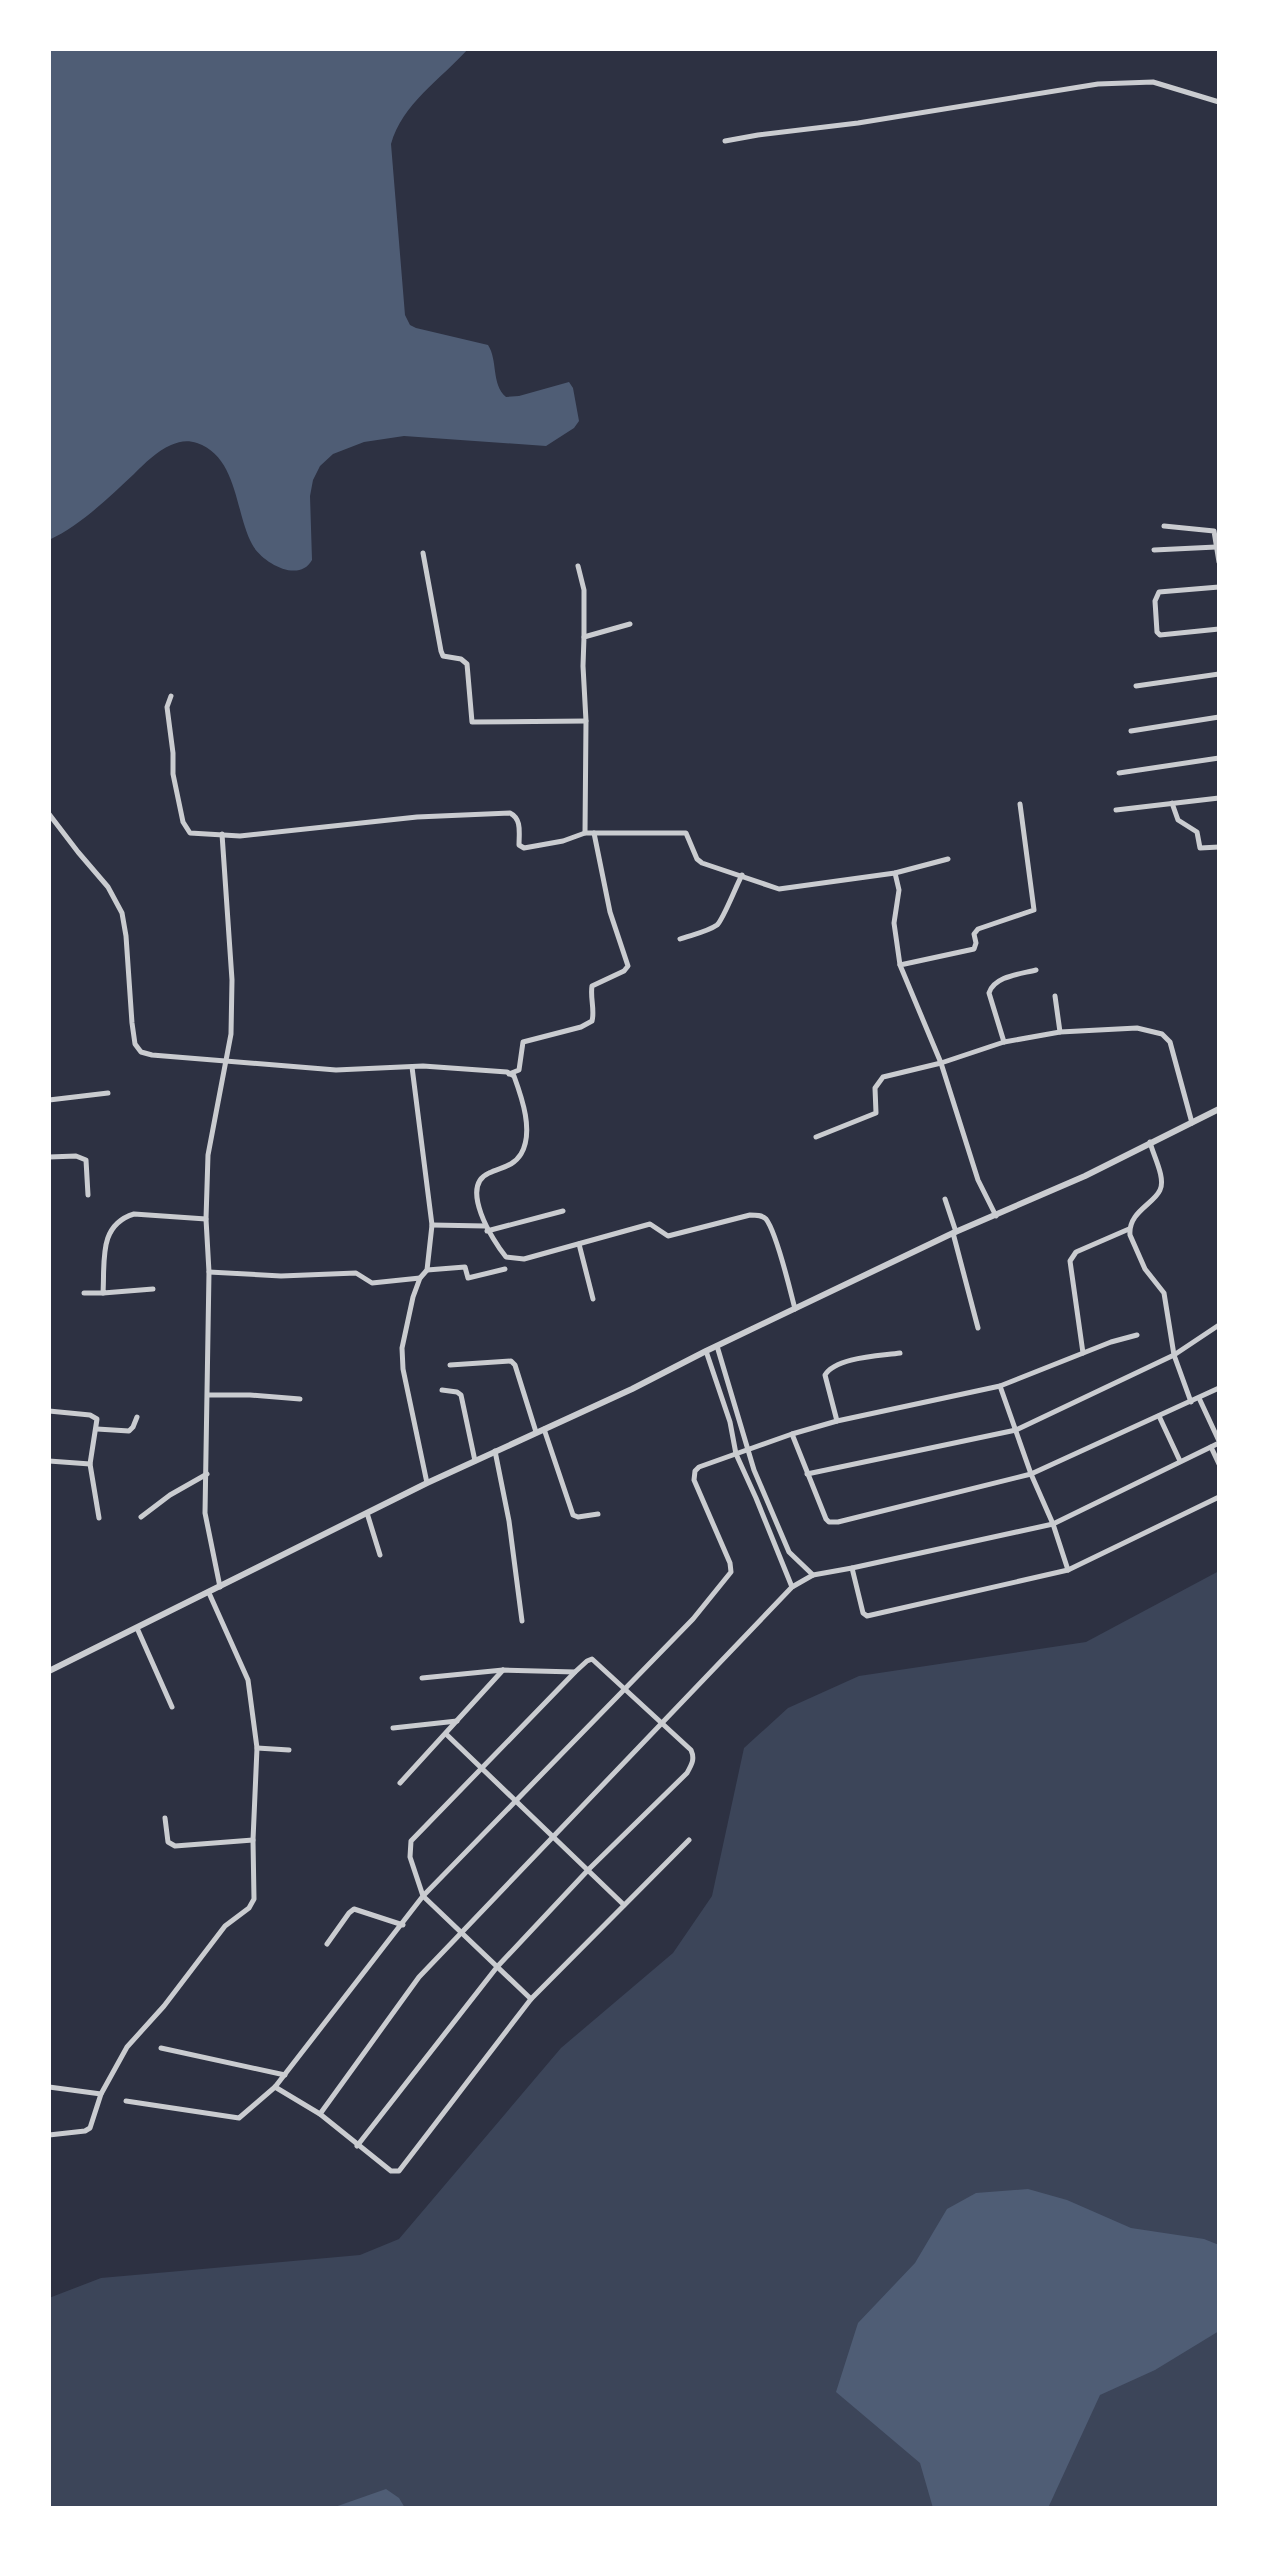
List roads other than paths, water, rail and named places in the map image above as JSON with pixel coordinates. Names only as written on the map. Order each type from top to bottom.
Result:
[{"type":"street","points":[[725,141],[858,123],[1098,84],[1153,82],[1219,102]]},
{"type":"street","points":[[1164,526],[1209,529],[1216,535],[1219,562]]},
{"type":"street","points":[[1154,550],[1216,547]]},
{"type":"street","points":[[423,554],[443,656],[461,659],[467,664],[472,722],[586,721]]},
{"type":"street","points":[[578,566],[584,590],[585,833]]},
{"type":"street","points":[[1219,587],[1159,592],[1155,601],[1157,632],[1160,635],[1219,629]]},
{"type":"street","points":[[584,637],[630,624]]},
{"type":"street","points":[[1136,686],[1219,674]]},
{"type":"street","points":[[171,696],[167,707],[173,774],[186,828],[190,833],[240,836],[405,818],[510,813],[518,821],[519,845],[524,848],[563,841],[585,833],[686,833],[697,859],[702,863],[779,889],[895,873],[948,859]]},
{"type":"street","points":[[1131,731],[1219,718]]},
{"type":"street","points":[[1119,773],[1219,758]]},
{"type":"street","points":[[1116,810],[1219,798]]},
{"type":"street","points":[[900,965],[974,949],[974,934],[978,929],[1034,909],[1020,803]]},
{"type":"street","points":[[1172,803],[1178,820],[1197,832],[1200,848],[1219,847]]},
{"type":"street","points":[[49,814],[108,887],[122,913],[128,948],[132,1023],[135,1044],[141,1052],[336,1070],[412,1067],[509,1074],[514,1076],[523,1101],[525,1140],[520,1155],[506,1168],[488,1173],[480,1179],[476,1189],[486,1228],[506,1257],[524,1259],[650,1224],[668,1236],[750,1215],[760,1215],[766,1220],[774,1239],[795,1309]]},
{"type":"street","points":[[509,1074],[519,1070],[523,1042],[581,1027],[592,1021],[592,986],[624,971],[628,966],[610,912],[594,833]]},
{"type":"street","points":[[220,1587],[205,1513],[208,1155],[231,1034],[232,980],[222,834]]},
{"type":"street","points":[[895,873],[899,890],[894,923],[900,965],[941,1063],[978,1180],[996,1216]]},
{"type":"street","points":[[680,939],[715,926],[723,919],[726,904],[742,875]]},
{"type":"street","points":[[1004,1042],[989,993],[991,986],[999,980],[1036,970]]},
{"type":"street","points":[[1055,996],[1060,1032]]},
{"type":"street","points":[[816,1136],[876,1113],[875,1088],[883,1077],[941,1063],[1004,1042],[1060,1032],[1130,1028],[1163,1034],[1170,1042],[1192,1123]]},
{"type":"street","points":[[412,1067],[432,1225],[427,1270],[413,1297],[401,1348],[427,1483]]},
{"type":"street","points":[[49,1100],[108,1093]]},
{"type":"street","points":[[49,1671],[427,1483],[632,1389],[954,1233],[1085,1176],[1219,1109]]},
{"type":"street","points":[[1083,1353],[1070,1261],[1076,1252],[1129,1228],[1136,1216],[1160,1191],[1161,1178],[1150,1142]]},
{"type":"street","points":[[49,1157],[76,1156],[86,1160],[88,1195]]},
{"type":"street","points":[[945,1199],[978,1328]]},
{"type":"street","points":[[432,1225],[486,1228],[563,1211]]},
{"type":"street","points":[[103,1293],[106,1238],[114,1225],[124,1217],[134,1214],[206,1219]]},
{"type":"street","points":[[1129,1228],[1138,1256],[1164,1293],[1174,1355],[1191,1402]]},
{"type":"street","points":[[579,1244],[593,1299]]},
{"type":"street","points":[[427,1270],[465,1267],[468,1278],[505,1269]]},
{"type":"street","points":[[209,1272],[281,1276],[356,1273],[372,1283],[420,1279]]},
{"type":"street","points":[[84,1293],[153,1289]]},
{"type":"street","points":[[807,1475],[1016,1430],[1174,1355],[1219,1325]]},
{"type":"street","points":[[126,2101],[239,2118],[275,2087],[424,1896],[693,1619],[731,1572],[730,1563],[694,1479],[695,1471],[699,1467],[837,1421],[1000,1386],[1137,1335]]},
{"type":"street","points":[[717,1346],[747,1451],[789,1552],[813,1575]]},
{"type":"street","points":[[706,1351],[730,1422],[736,1454],[792,1587]]},
{"type":"street","points":[[837,1421],[825,1375],[829,1369],[857,1359],[900,1353]]},
{"type":"street","points":[[450,1365],[511,1361],[536,1432]]},
{"type":"street","points":[[1000,1386],[1068,1570]]},
{"type":"street","points":[[792,1434],[826,1519],[833,1522],[1031,1474],[1219,1388]]},
{"type":"street","points":[[442,1390],[461,1395],[475,1461]]},
{"type":"street","points":[[208,1395],[300,1399]]},
{"type":"street","points":[[320,2114],[419,1977],[792,1587],[813,1575],[1053,1524],[1219,1442],[1199,1398]]},
{"type":"street","points":[[49,1411],[95,1416],[97,1429],[90,1464],[99,1518]]},
{"type":"street","points":[[1159,1416],[1180,1461]]},
{"type":"street","points":[[97,1429],[129,1431],[137,1417]]},
{"type":"street","points":[[544,1429],[573,1516],[598,1514]]},
{"type":"street","points":[[1210,1447],[1219,1464]]},
{"type":"street","points":[[495,1451],[509,1521],[522,1621]]},
{"type":"street","points":[[49,1461],[90,1464]]},
{"type":"street","points":[[141,1517],[170,1495],[207,1474]]},
{"type":"street","points":[[852,1568],[863,1613],[867,1616],[1068,1570],[1219,1497]]},
{"type":"street","points":[[367,1513],[380,1555]]},
{"type":"street","points":[[780,1556],[789,1552]]},
{"type":"street","points":[[49,2136],[85,2132],[90,2128],[101,2094],[127,2047],[163,2006],[225,1926],[249,1908],[255,1890],[253,1840],[257,1748],[248,1680],[209,1593]]},
{"type":"street","points":[[137,1628],[172,1707]]},
{"type":"street","points":[[357,2146],[497,1967],[589,1869],[687,1773],[693,1763],[691,1750],[592,1659],[575,1672],[411,1841],[410,1857],[424,1896],[460,1933],[497,1967],[531,1999]]},
{"type":"street","points":[[422,1678],[503,1670],[575,1672]]},
{"type":"street","points":[[400,1783],[503,1670]]},
{"type":"street","points":[[393,1728],[457,1721]]},
{"type":"street","points":[[446,1734],[624,1905]]},
{"type":"street","points":[[257,1748],[289,1750]]},
{"type":"street","points":[[165,1818],[168,1842],[175,1846],[253,1840]]},
{"type":"street","points":[[275,2087],[320,2114],[391,2171],[399,2171],[531,1999],[689,1840]]},
{"type":"street","points":[[327,1944],[354,1909],[402,1924]]},
{"type":"street","points":[[162,2048],[285,2075]]},
{"type":"street","points":[[49,2087],[101,2094]]}]
